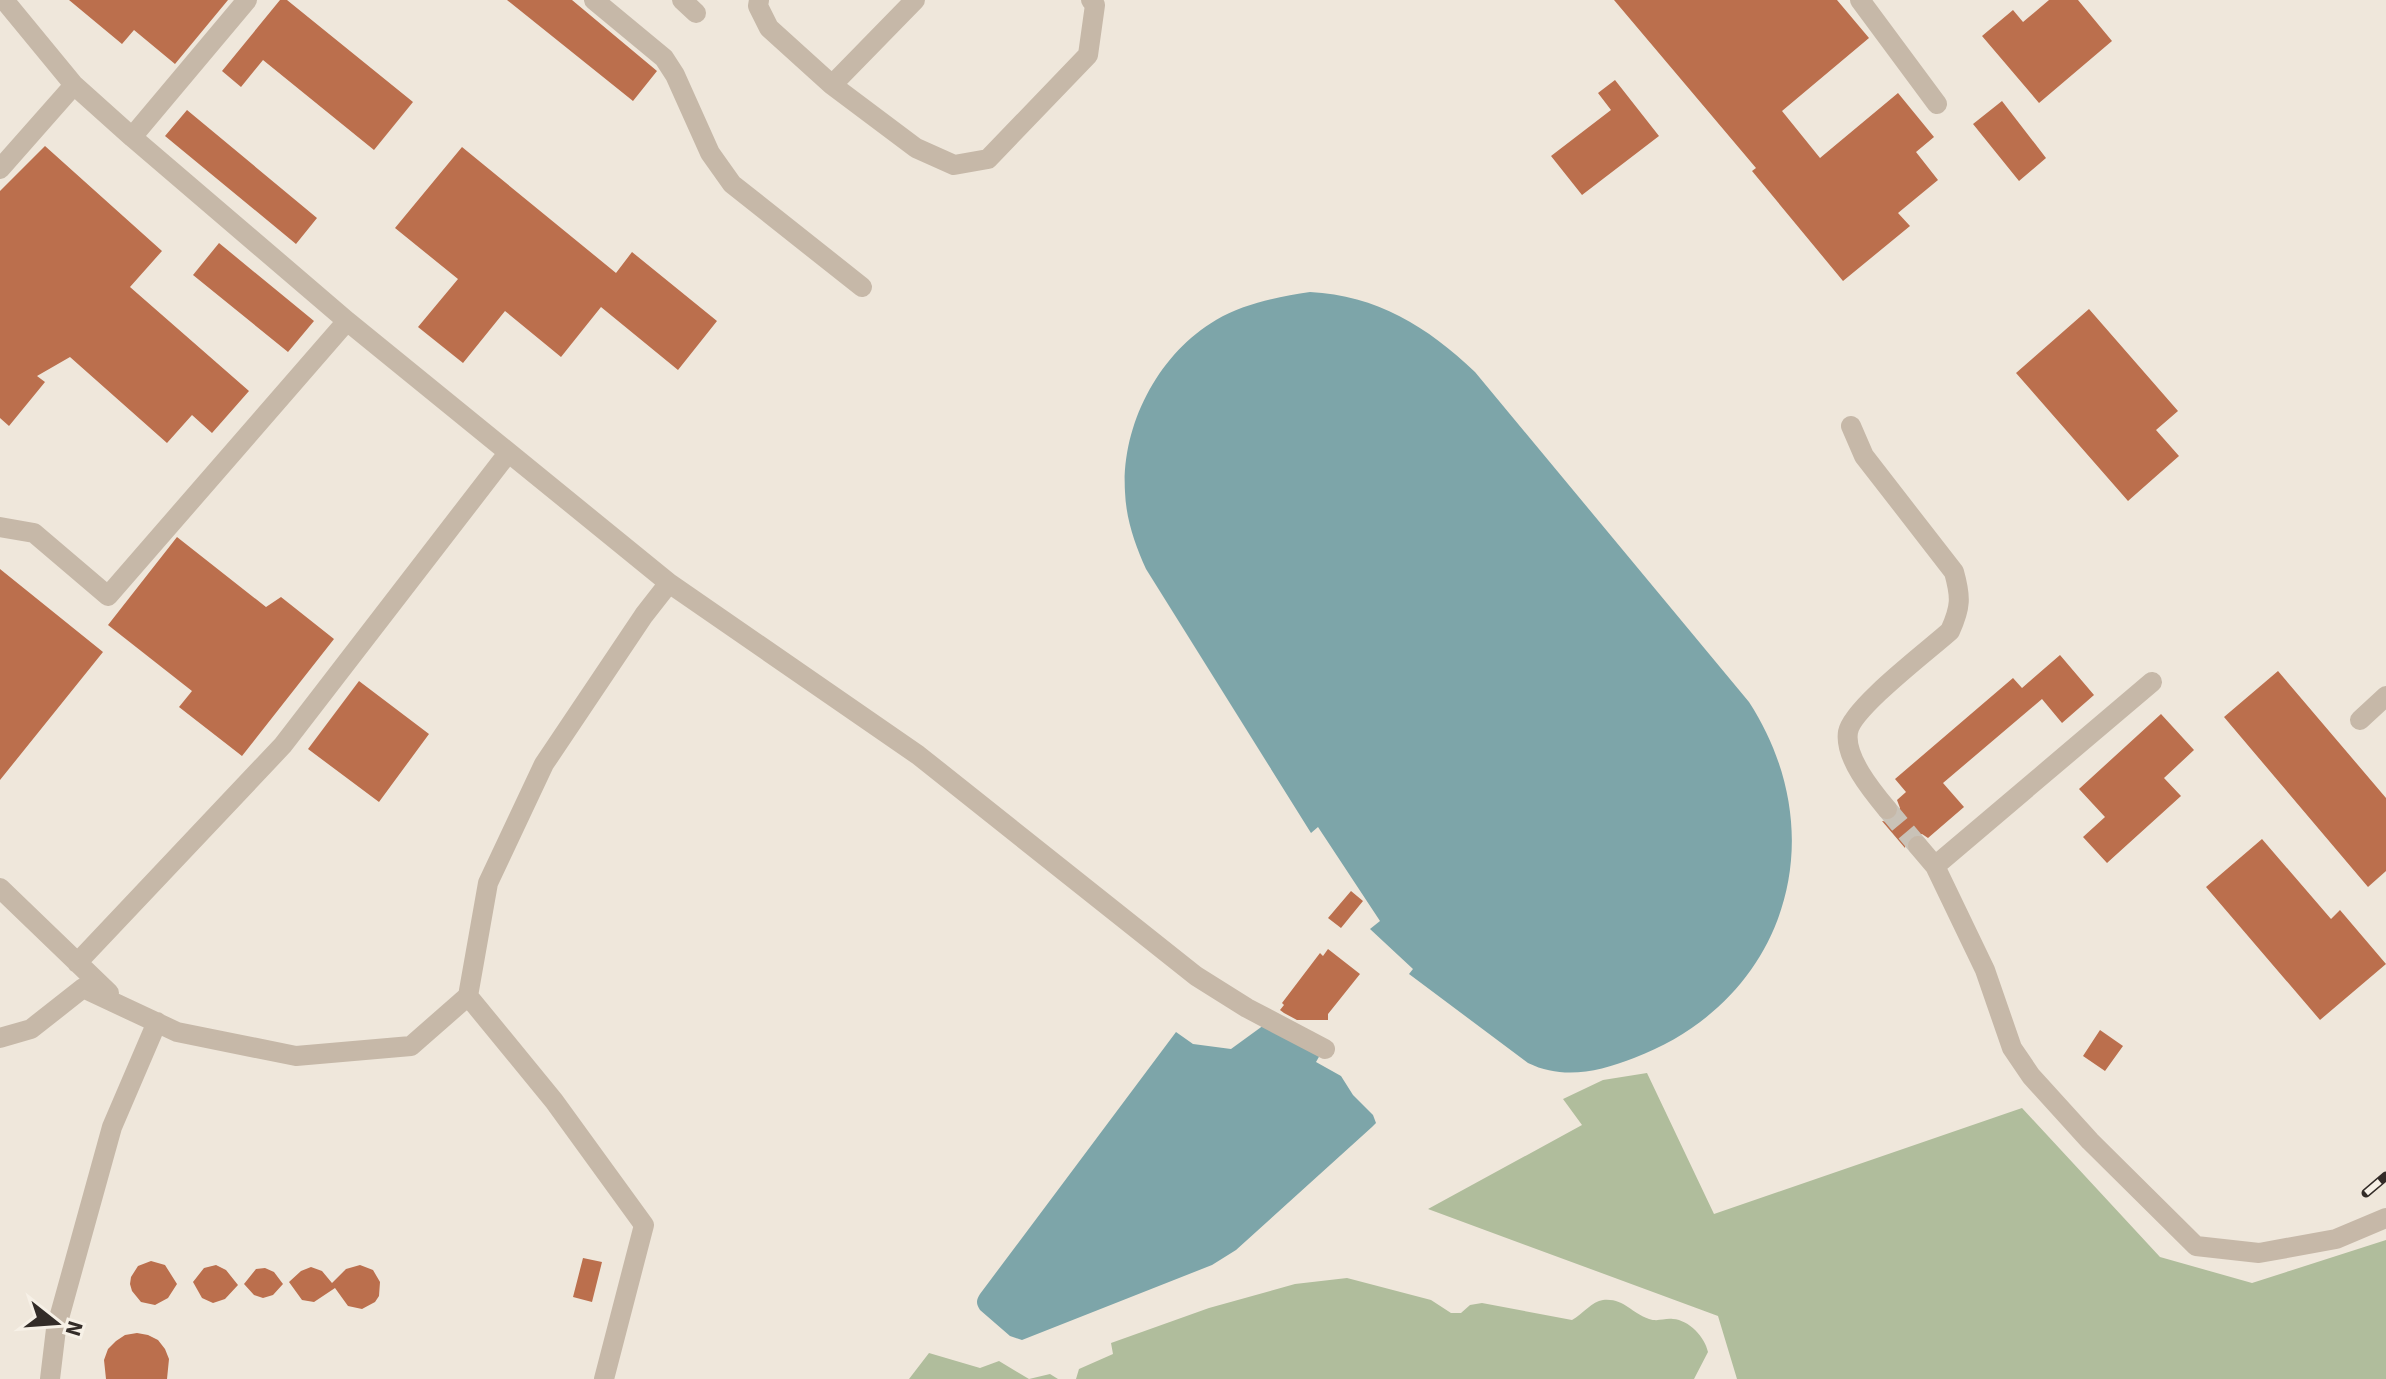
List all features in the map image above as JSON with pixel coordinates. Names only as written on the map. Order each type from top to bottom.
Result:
[{"type":"street","points":[[4,0],[74,85],[132,137],[347,321],[669,583],[918,755],[1196,976],[1247,1008],[1325,1049]]},
{"type":"street","points":[[132,137],[247,0]]},
{"type":"street","points":[[594,0],[664,58],[675,75],[710,153],[732,184],[862,287]]},
{"type":"street","points":[[759,0],[758,6],[769,28],[832,85],[916,148],[954,165],[988,159],[1088,55],[1095,5],[1091,0]]},
{"type":"street","points":[[832,85],[915,0]]},
{"type":"street","points":[[1860,0],[1937,104]]},
{"type":"street","points":[[0,169],[74,85]]},
{"type":"street","points":[[0,527],[34,533],[108,596],[347,321]]},
{"type":"street","points":[[1851,426],[1864,456],[1954,572],[1960,593],[1958,613],[1950,631],[1860,710],[1848,732],[1851,755],[1869,788],[1887,809]]},
{"type":"street","points":[[77,963],[283,745],[508,453]]},
{"type":"street","points":[[0,1038],[31,1029],[83,988],[177,1032],[296,1056],[411,1046],[468,996],[488,883],[544,764],[669,583]]},
{"type":"street","points":[[1935,866],[2152,682]]},
{"type":"street","points":[[2360,720],[2386,696]]},
{"type":"street","points":[[1918,846],[1935,866],[1985,970],[2012,1048],[2031,1076],[2090,1141],[2196,1246],[2259,1253],[2336,1239],[2386,1218]]},
{"type":"street","points":[[0,888],[122,1006]]},
{"type":"street","points":[[468,996],[554,1101],[644,1225],[604,1379]]},
{"type":"street","points":[[50,1379],[56,1329],[112,1127],[157,1022]]},
{"type":"green space","points":[[1647,1073],[1714,1214],[2022,1108],[2160,1257],[2252,1283],[2386,1240],[2386,1379],[1737,1379],[1718,1316],[1428,1209],[1582,1125],[1563,1099],[1603,1080]]},
{"type":"green space","points":[[1347,1278],[1431,1300],[1451,1313],[1461,1313],[1470,1305],[1482,1303],[1572,1320],[1595,1303],[1610,1300],[1649,1319],[1685,1322],[1700,1335],[1708,1352],[1694,1379],[1076,1379],[1079,1369],[1113,1354],[1111,1343],[1209,1308],[1295,1284]]},
{"type":"green space","points":[[929,1353],[980,1368],[999,1361],[1029,1379],[909,1379]]},
{"type":"green space","points":[[1050,1374],[1058,1379],[1029,1379]]},
{"type":"water","points":[[1310,292],[1357,299],[1400,316],[1439,341],[1475,372],[1749,702],[1776,754],[1789,807],[1791,859],[1781,910],[1760,956],[1728,997],[1686,1032],[1634,1058],[1581,1072],[1541,1068],[1528,1063],[1409,974],[1413,969],[1370,929],[1380,921],[1318,827],[1311,833],[1142,560],[1127,512],[1125,467],[1129,442],[1147,394],[1177,352],[1195,334],[1216,320],[1250,305]]},
{"type":"water","points":[[1264,1025],[1320,1055],[1316,1062],[1341,1076],[1376,1123],[1236,1250],[1212,1265],[1022,1340],[1010,1336],[980,1310],[977,1302],[980,1294],[1176,1032],[1193,1044],[1231,1049]]},
{"type":"building","points":[[69,0],[228,0],[175,64],[134,30],[122,44]]},
{"type":"building","points":[[280,0],[287,0],[413,102],[374,150],[263,60],[241,87],[222,71]]},
{"type":"building","points":[[507,0],[572,0],[657,71],[633,101]]},
{"type":"building","points":[[1614,0],[1837,0],[1869,38],[1782,111],[1820,158],[1898,93],[1934,137],[1916,152],[1938,180],[1898,213],[1910,226],[1843,281],[1752,171],[1756,168]]},
{"type":"building","points":[[2049,0],[2078,0],[2112,41],[2039,103],[1982,36],[2013,10],[2023,22]]},
{"type":"building","points":[[1615,80],[1659,136],[1582,195],[1551,156],[1611,110],[1598,93]]},
{"type":"building","points":[[2002,101],[2046,158],[2019,181],[1973,124]]},
{"type":"building","points":[[187,110],[317,218],[296,244],[165,136]]},
{"type":"building","points":[[45,146],[162,251],[130,287],[249,391],[212,433],[192,415],[167,443],[70,357],[37,376],[45,382],[9,426],[0,418],[0,191]]},
{"type":"building","points":[[462,147],[616,273],[632,252],[717,321],[678,370],[601,307],[561,357],[505,311],[463,363],[418,327],[458,279],[395,228]]},
{"type":"building","points":[[219,243],[314,321],[288,352],[193,275]]},
{"type":"building","points":[[2089,309],[2178,411],[2156,430],[2179,456],[2128,501],[2016,373]]},
{"type":"building","points":[[177,537],[266,607],[281,597],[334,639],[242,756],[179,707],[192,691],[108,625]]},
{"type":"building","points":[[0,569],[103,652],[0,780]]},
{"type":"building","points":[[2060,655],[2094,695],[2062,723],[2042,699],[1943,783],[1964,807],[1928,838],[1922,834],[1910,836],[1905,848],[1882,821],[1890,822],[1896,818],[1900,808],[1897,800],[1906,792],[1895,779],[2013,678],[2022,688]]},
{"type":"building","points":[[2278,671],[2386,798],[2386,871],[2368,887],[2224,717]]},
{"type":"building","points":[[359,681],[429,734],[379,802],[308,749]]},
{"type":"building","points":[[2161,714],[2194,750],[2164,778],[2181,796],[2107,863],[2083,837],[2105,817],[2079,789]]},
{"type":"building","points":[[2262,839],[2331,919],[2340,910],[2386,964],[2320,1020],[2206,887]]},
{"type":"building","points":[[1351,891],[1363,901],[1341,928],[1328,918]]},
{"type":"building","points":[[1328,949],[1360,974],[1328,1014],[1328,1020],[1297,1020],[1284,1013],[1280,1010],[1284,1005],[1282,1003],[1320,953],[1323,956]]},
{"type":"building","points":[[2100,1030],[2123,1046],[2105,1071],[2083,1056]]},
{"type":"building","points":[[583,1258],[602,1262],[592,1302],[573,1297]]},
{"type":"building","points":[[151,1261],[165,1265],[177,1284],[168,1298],[155,1305],[141,1302],[130,1284],[138,1266]]},
{"type":"building","points":[[216,1265],[226,1270],[238,1285],[225,1299],[213,1303],[202,1298],[193,1282],[204,1268]]},
{"type":"building","points":[[360,1265],[373,1270],[380,1282],[379,1296],[375,1302],[362,1309],[348,1306],[335,1288],[314,1302],[302,1300],[289,1282],[311,1267],[322,1271],[332,1283],[346,1269]]},
{"type":"building","points":[[265,1268],[274,1272],[283,1284],[273,1295],[263,1298],[254,1295],[244,1284],[256,1269]]},
{"type":"building","points":[[137,1333],[158,1340],[165,1349],[169,1359],[167,1379],[106,1379],[104,1360],[108,1349],[125,1335]]},
{"type":"tunnel","points":[[1887,809],[1918,846]]},
{"type":"railway","points":[[2366,1193],[2386,1176]]}]
